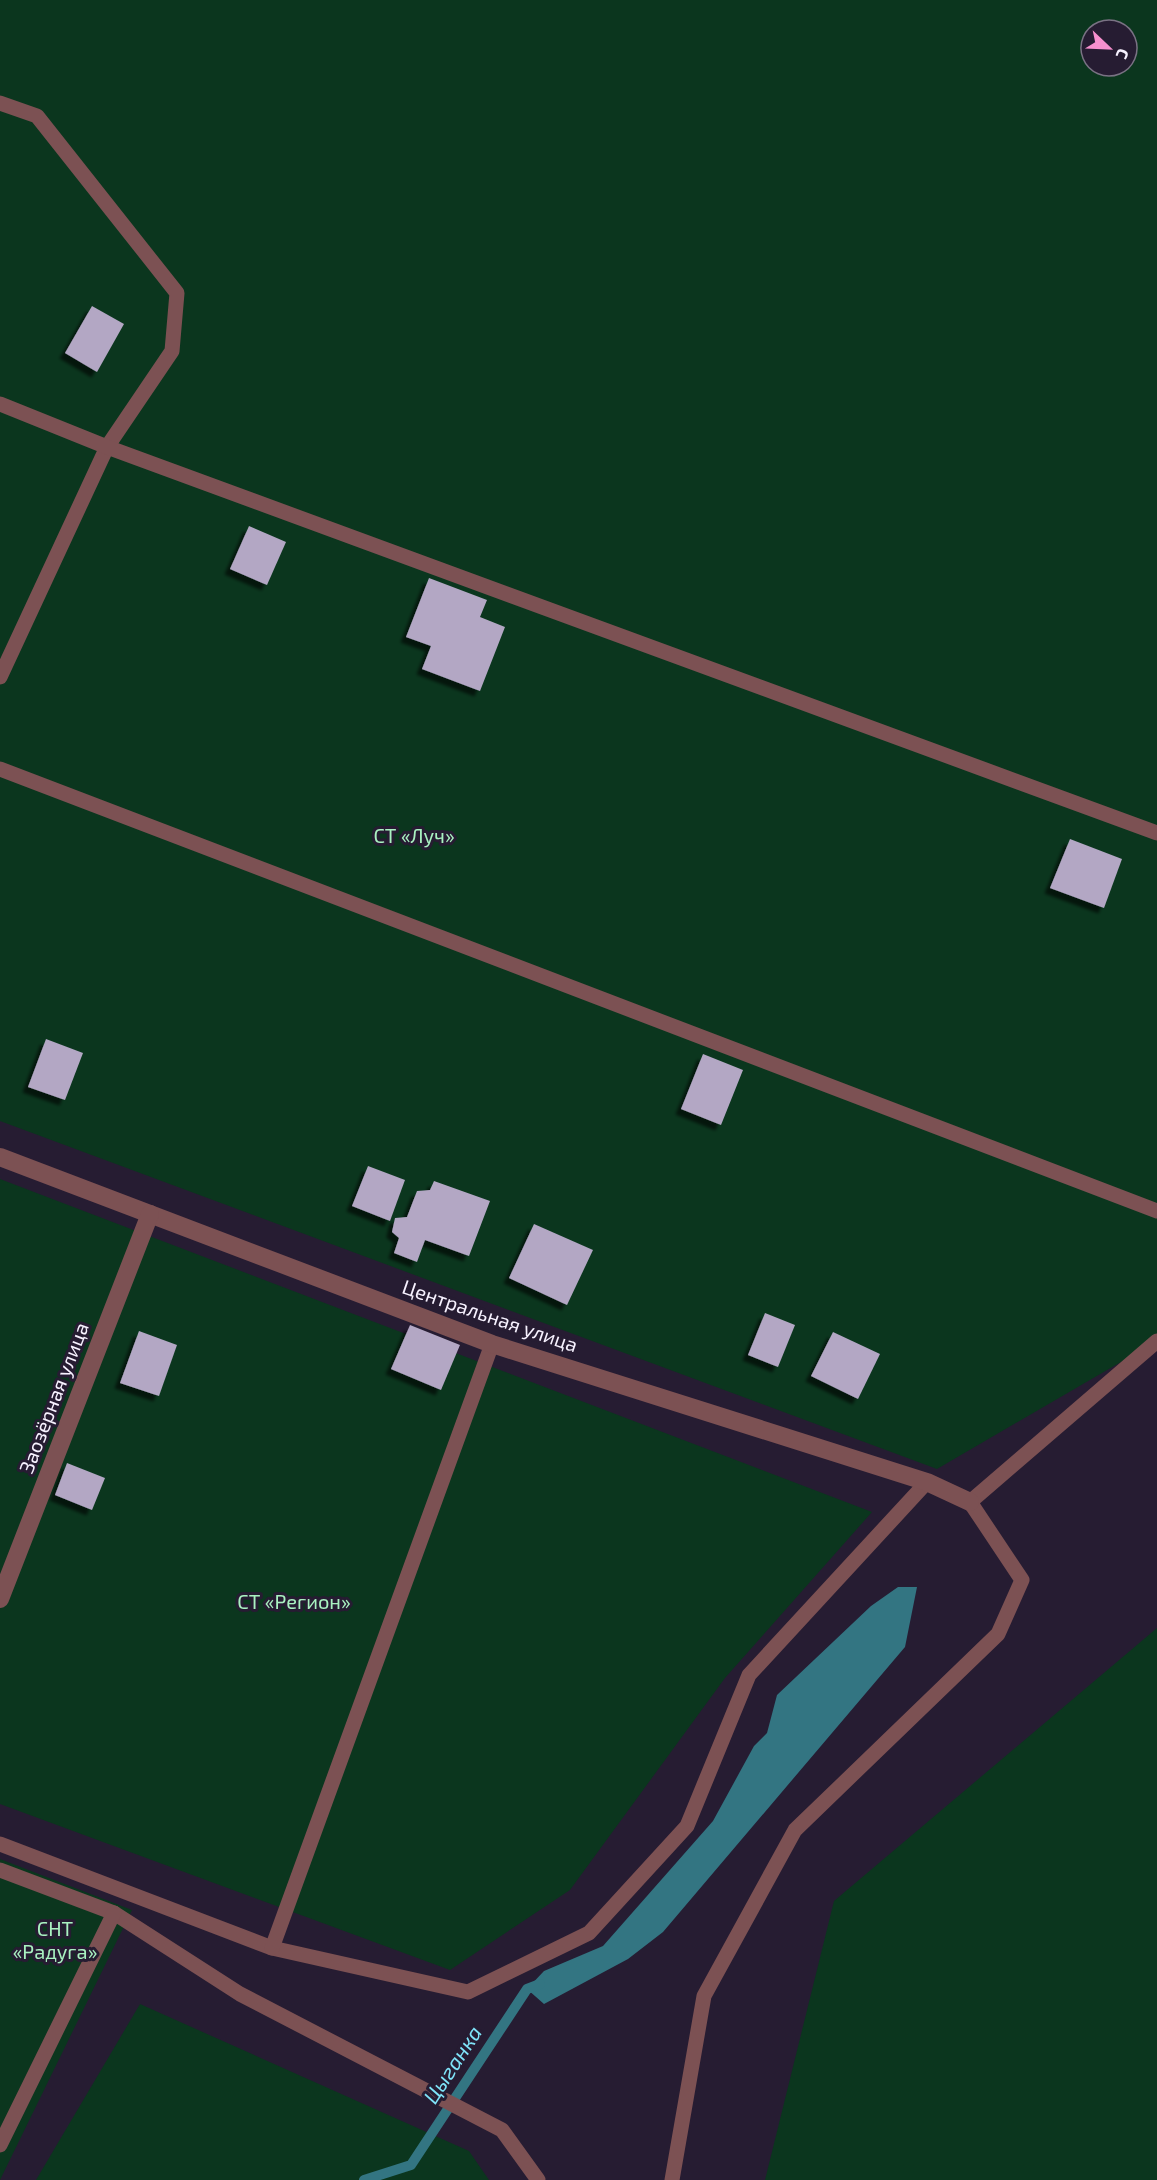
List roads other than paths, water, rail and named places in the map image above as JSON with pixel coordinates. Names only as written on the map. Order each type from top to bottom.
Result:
[{"type":"street","name":"Центральная улица","points":[[0,1157],[492,1344],[927,1482],[970,1502]]},
{"type":"street","name":"Заозёрная улица","points":[[0,1599],[150,1214]]},
{"type":"lane","points":[[0,103],[37,116],[177,293],[172,351],[107,447],[0,677]]},
{"type":"lane","points":[[0,404],[107,447],[1157,833]]},
{"type":"lane","points":[[0,769],[1157,1211]]},
{"type":"lane","points":[[672,2180],[704,1996],[795,1830],[998,1634],[1022,1580],[970,1502],[1157,1341]]},
{"type":"lane","points":[[272,1948],[492,1344]]},
{"type":"lane","points":[[0,1844],[272,1948],[468,1992],[589,1933],[687,1826],[749,1675],[927,1482]]},
{"type":"lane","points":[[0,1870],[114,1913],[240,1994],[502,2130],[538,2180]]},
{"type":"lane","points":[[0,2145],[114,1913]]},
{"type":"waterway","name":"Цыганка","points":[[364,2180],[411,2165],[527,1989],[540,1984]]},
{"type":"park label","name":"СТ «Луч»","points":[[414,836]]},
{"type":"park label","name":"СТ «Регион»","points":[[294,1602]]},
{"type":"park label","name":"СНТ «Радуга»","points":[[55,1940]]}]
